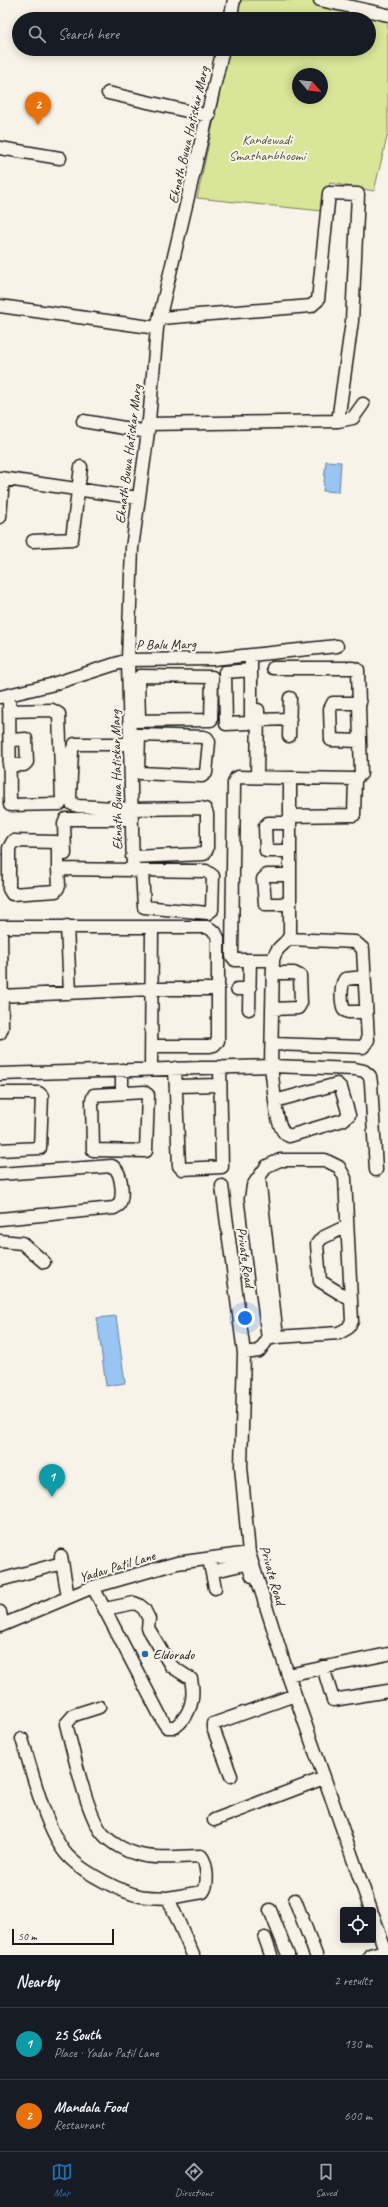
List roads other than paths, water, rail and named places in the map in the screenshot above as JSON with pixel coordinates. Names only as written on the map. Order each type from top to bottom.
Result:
[{"type":"street","points":[[231,12],[234,0]]},
{"type":"street","points":[[320,0],[374,12]]},
{"type":"street","points":[[376,12],[388,15]]},
{"type":"street","name":"Eknath Buwa Hatiskar Marg","points":[[137,871],[209,872],[213,876],[212,910],[208,913],[144,907],[137,871],[136,857],[134,812],[134,720],[128,660],[132,548],[148,428],[159,323],[209,116],[222,56]]},
{"type":"street","points":[[108,93],[209,116]]},
{"type":"street","points":[[0,148],[60,158]]},
{"type":"street","points":[[0,306],[159,323],[311,306],[318,300],[329,193],[358,194],[352,321],[338,421]]},
{"type":"street","points":[[83,422],[148,428],[338,421],[353,418],[363,404]]},
{"type":"street","points":[[34,541],[72,539],[81,467]]},
{"type":"street","points":[[0,517],[2,478],[138,498]]},
{"type":"street","name":"P Balu Marg","points":[[5,696],[50,685],[128,660],[213,659],[255,656],[337,646]]},
{"type":"street","points":[[251,670],[225,672],[226,724],[250,722],[251,670],[255,656]]},
{"type":"street","points":[[255,656],[258,720],[257,777]]},
{"type":"street","points":[[273,668],[356,668],[360,673],[361,774],[355,779],[238,777],[234,783],[232,956],[235,960],[273,960]]},
{"type":"street","points":[[140,676],[212,677],[211,720],[134,720],[138,679],[140,676]]},
{"type":"street","points":[[5,696],[9,711],[11,806],[61,803],[59,714],[52,710],[9,711]]},
{"type":"street","points":[[289,736],[290,698]]},
{"type":"street","points":[[360,703],[333,703],[330,709],[331,740],[360,741]]},
{"type":"street","points":[[258,720],[290,718]]},
{"type":"street","points":[[133,738],[138,771],[142,774],[202,776],[206,773],[209,742],[207,738],[133,738],[75,744],[72,750],[70,798],[74,806],[134,812]]},
{"type":"street","points":[[10,740],[26,739],[27,762],[24,764],[10,765]]},
{"type":"street","points":[[289,938],[290,778]]},
{"type":"street","points":[[290,851],[266,851],[265,834],[267,823],[290,819],[354,815],[355,779]]},
{"type":"street","points":[[62,869],[56,842],[11,842],[9,848],[9,889],[12,894],[56,891],[59,886],[62,869],[64,824],[66,819],[134,812],[205,809],[207,814],[207,851],[204,854],[136,857]]},
{"type":"street","points":[[62,869],[137,871]]},
{"type":"street","points":[[290,875],[267,875],[263,879],[265,904],[290,904]]},
{"type":"street","points":[[67,926],[70,992]]},
{"type":"street","points":[[0,1032],[2,1028],[0,927],[207,927],[215,932],[218,938],[218,1038],[214,1045],[150,1046]]},
{"type":"street","points":[[150,1069],[152,927]]},
{"type":"street","points":[[272,1044],[363,1047],[368,1040],[363,949],[358,944],[289,938],[279,945],[273,960],[271,1066],[275,1101],[283,1131],[289,1136],[343,1120],[349,1114],[341,1088],[337,1084],[275,1101]]},
{"type":"street","points":[[249,1009],[250,960]]},
{"type":"street","points":[[272,1010],[298,1008],[301,1003],[300,976],[294,973],[273,973]]},
{"type":"street","points":[[364,977],[345,979],[342,983],[342,1006],[344,1010],[348,1012],[366,1012]]},
{"type":"street","points":[[1,996],[151,989],[218,989]]},
{"type":"street","points":[[237,989],[250,989]]},
{"type":"street","points":[[0,1074],[271,1066],[355,1069],[364,1071],[370,1076],[376,1170]]},
{"type":"street","points":[[175,1068],[179,1166],[182,1169],[222,1167],[220,1085],[225,1067]]},
{"type":"street","points":[[122,1070],[122,1093]]},
{"type":"street","points":[[176,1086],[220,1085]]},
{"type":"street","points":[[0,1093],[39,1093],[42,1096],[40,1148],[0,1150]]},
{"type":"street","points":[[122,1093],[148,1094],[146,1150],[94,1151],[91,1147],[92,1098],[96,1094],[122,1093]]},
{"type":"street","points":[[244,1353],[258,1351],[273,1338],[340,1333],[348,1328],[352,1321],[345,1178],[339,1167],[325,1160],[280,1160],[267,1166],[253,1186],[252,1199],[273,1338]]},
{"type":"street","points":[[0,1174],[112,1166],[119,1174],[121,1199],[119,1205],[114,1208],[0,1219]]},
{"type":"street","name":"Private Road","points":[[222,1186],[244,1353],[241,1466],[252,1578],[370,1907]]},
{"type":"street","points":[[347,1226],[322,1238],[317,1244],[320,1281],[322,1284],[351,1300]]},
{"type":"street","points":[[0,1241],[22,1243],[44,1262]]},
{"type":"street","name":"Yadav Patil Lane","points":[[1,1625],[93,1587],[177,1564],[249,1553]]},
{"type":"street","points":[[209,1559],[215,1588]]},
{"type":"street","points":[[0,1580],[62,1560],[68,1597]]},
{"type":"street","points":[[215,1571],[245,1564],[252,1578]]},
{"type":"street","points":[[93,1587],[164,1723],[167,1727],[175,1727],[185,1717],[191,1704],[193,1689],[190,1678],[171,1666],[148,1628],[149,1619],[144,1609],[134,1603],[105,1609]]},
{"type":"street","points":[[0,1612],[1,1625]]},
{"type":"street","points":[[288,1675],[388,1654]]},
{"type":"street","points":[[323,1667],[333,1700],[388,1691]]},
{"type":"street","points":[[231,1776],[213,1728],[213,1724],[295,1695]]},
{"type":"street","points":[[22,1739],[47,1816],[56,1837],[70,1859],[98,1878],[140,1896],[168,1898],[203,1892],[207,1882],[204,1859],[201,1856],[152,1857],[137,1854],[122,1848],[103,1834],[91,1814],[66,1724],[74,1714],[99,1707]]},
{"type":"street","points":[[214,1820],[324,1778]]},
{"type":"street","points":[[168,1898],[193,1955]]},
{"type":"street","points":[[295,1900],[316,1955]]},
{"type":"street","points":[[270,1910],[288,1955]]},
{"type":"street","points":[[370,1955],[387,1950],[376,1922]]},
{"type":"street","points":[[265,1938],[271,1955]]},
{"type":"water","points":[[326,461],[341,462],[339,492],[323,491]]},
{"type":"water","points":[[116,1316],[125,1383],[106,1386],[97,1318]]},
{"type":"place","name":"Mandala Food","points":[[38,125]]},
{"type":"place","name":"25 South","points":[[52,1497]]},
{"type":"place","name":"Eldorado","points":[[145,1654]]},
{"type":"park label","name":"Kandewadi Smashanbhoomi","points":[[267,148]]}]
